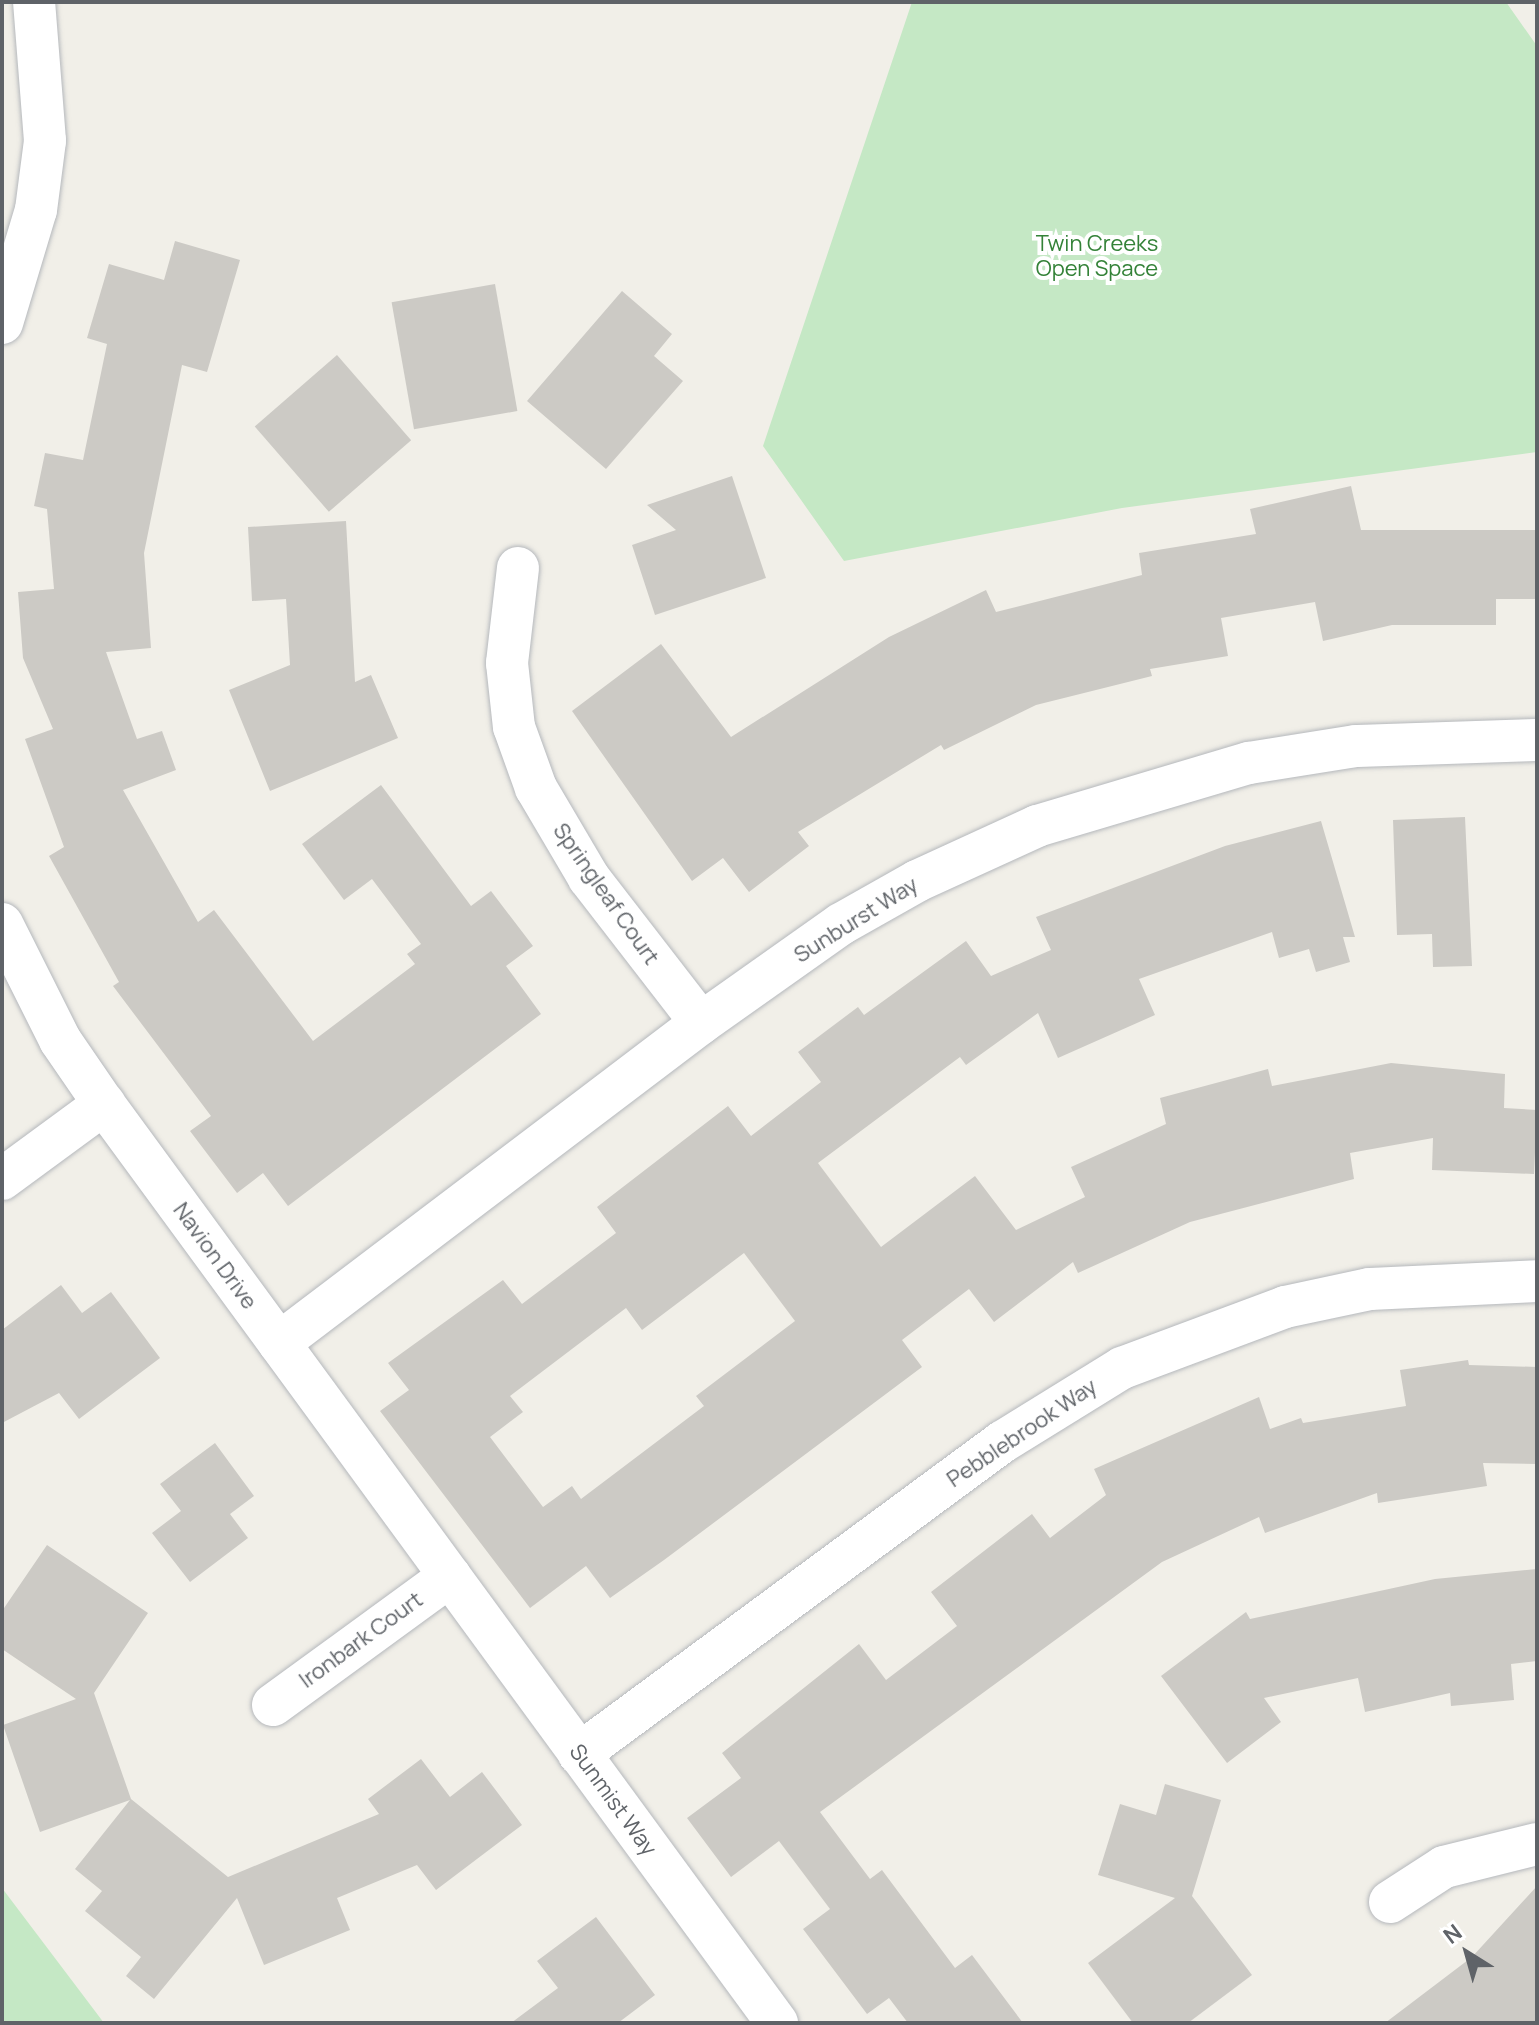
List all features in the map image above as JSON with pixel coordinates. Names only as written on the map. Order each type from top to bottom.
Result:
[{"type":"street","points":[[2,323],[36,210],[45,141],[34,2]]},
{"type":"street","name":"Springleaf Court","points":[[518,568],[507,663],[514,727],[536,788],[589,878],[701,1023]]},
{"type":"street","name":"Sunburst Way","points":[[279,1343],[701,1023],[841,924],[917,881],[1121,797],[1249,763],[1356,746],[1537,740]]},
{"type":"street","name":"Navion Drive","points":[[2,924],[60,1040],[450,1576]]},
{"type":"street","points":[[2,1179],[104,1104]]},
{"type":"street","name":"Pebblebrook Way","points":[[579,1754],[1002,1442],[1122,1368],[1203,1332],[1314,1301],[1456,1281],[1537,1281]]},
{"type":"street","name":"Sunmist Way","points":[[450,1576],[777,2023]]},
{"type":"street","name":"Ironbark Court","points":[[273,1705],[450,1576]]},
{"type":"street","points":[[1390,1902],[1444,1867],[1537,1844]]},
{"type":"green space","name":"Twin Creeks Open Space","points":[[912,2],[1506,2],[1537,46],[1537,452],[1122,508],[844,561],[763,446]]},
{"type":"green space","points":[[2,1888],[104,2023],[2,2023]]},
{"type":"building","points":[[175,241],[240,260],[207,372],[182,365],[144,553],[151,648],[106,652],[137,739],[162,731],[176,770],[123,790],[198,922],[214,910],[313,1041],[415,964],[407,954],[421,944],[372,879],[344,900],[302,844],[381,785],[471,906],[491,891],[533,946],[506,966],[541,1014],[288,1206],[263,1173],[237,1193],[190,1131],[211,1116],[113,986],[119,982],[49,856],[64,847],[25,739],[53,729],[23,658],[18,592],[54,589],[47,509],[34,506],[45,453],[83,460],[107,344],[87,338],[109,264],[164,280]]},
{"type":"building","points":[[495,284],[517,411],[414,429],[392,302]]},
{"type":"building","points":[[622,291],[672,334],[654,356],[683,381],[606,469],[527,401]]},
{"type":"building","points":[[337,355],[411,440],[329,512],[255,427]]},
{"type":"building","points":[[732,476],[766,578],[655,615],[632,545],[676,530],[647,505]]},
{"type":"building","points":[[1351,486],[1361,530],[1537,530],[1537,599],[1496,599],[1496,625],[1392,625],[1323,641],[1315,602],[1221,618],[1228,656],[1150,669],[1152,676],[1036,705],[944,750],[941,745],[798,832],[809,846],[749,892],[723,858],[692,881],[572,711],[661,644],[731,737],[889,637],[986,590],[996,612],[1142,575],[1139,553],[1256,534],[1250,509]]},
{"type":"building","points":[[346,521],[355,682],[371,675],[398,738],[270,791],[229,690],[290,665],[286,599],[252,601],[248,527]]},
{"type":"building","points":[[1465,817],[1472,966],[1433,967],[1432,934],[1397,935],[1393,820]]},
{"type":"building","points":[[1321,821],[1355,937],[1343,937],[1350,962],[1316,972],[1309,949],[1279,958],[1272,932],[1139,979],[1155,1015],[1058,1058],[1038,1013],[966,1065],[960,1057],[818,1163],[881,1247],[975,1176],[1016,1230],[1085,1197],[1071,1167],[1166,1124],[1160,1098],[1268,1069],[1272,1086],[1391,1063],[1505,1074],[1504,1108],[1537,1110],[1534,1174],[1432,1170],[1433,1138],[1350,1153],[1354,1179],[1190,1222],[1078,1273],[1073,1262],[994,1322],[969,1289],[902,1340],[922,1367],[664,1560],[610,1598],[586,1566],[530,1608],[380,1411],[409,1390],[388,1363],[503,1280],[522,1304],[616,1233],[597,1207],[728,1106],[751,1136],[821,1082],[798,1052],[858,1007],[864,1015],[966,941],[991,976],[1051,950],[1036,917],[1225,846]],"holes":[[[744,1253],[795,1321],[696,1396],[704,1406],[581,1499],[572,1486],[543,1507],[490,1437],[523,1412],[510,1396],[626,1308],[642,1330]]]},
{"type":"building","points":[[61,1285],[82,1313],[111,1292],[160,1358],[79,1419],[59,1393],[2,1423],[2,1330]]},
{"type":"building","points":[[1468,1360],[1469,1365],[1537,1367],[1537,1464],[1483,1463],[1487,1486],[1378,1503],[1377,1493],[1265,1533],[1259,1517],[1162,1562],[820,1812],[870,1879],[882,1870],[955,1968],[972,1955],[1023,2023],[908,2023],[889,1998],[867,2014],[803,1929],[830,1909],[779,1841],[731,1877],[687,1818],[741,1778],[722,1753],[859,1644],[886,1680],[957,1626],[931,1592],[1032,1514],[1050,1538],[1106,1495],[1094,1469],[1259,1397],[1270,1429],[1301,1418],[1303,1423],[1406,1406],[1400,1370]]},
{"type":"building","points":[[215,1443],[254,1496],[230,1514],[248,1538],[190,1582],[152,1533],[181,1511],[160,1484]]},
{"type":"building","points":[[47,1545],[148,1613],[94,1693],[131,1799],[228,1877],[379,1814],[368,1799],[421,1759],[450,1797],[482,1772],[522,1825],[436,1890],[417,1865],[337,1898],[350,1930],[264,1965],[237,1898],[154,1999],[126,1976],[141,1957],[85,1911],[102,1891],[75,1869],[130,1800],[40,1832],[3,1725],[76,1699],[2,1649],[2,1611]]},
{"type":"building","points":[[1537,1569],[1537,1661],[1511,1664],[1514,1700],[1451,1706],[1450,1693],[1365,1712],[1358,1678],[1264,1698],[1281,1722],[1227,1763],[1161,1676],[1246,1612],[1250,1619],[1435,1579]]},
{"type":"building","points":[[1165,1784],[1221,1800],[1192,1896],[1252,1975],[1188,2023],[1133,2023],[1088,1963],[1175,1898],[1098,1875],[1120,1804],[1156,1815]]},
{"type":"building","points":[[1537,1886],[1537,2023],[1385,2023],[1472,1957]]},
{"type":"building","points":[[596,1917],[655,1995],[618,2023],[511,2023],[558,1988],[537,1961]]}]
